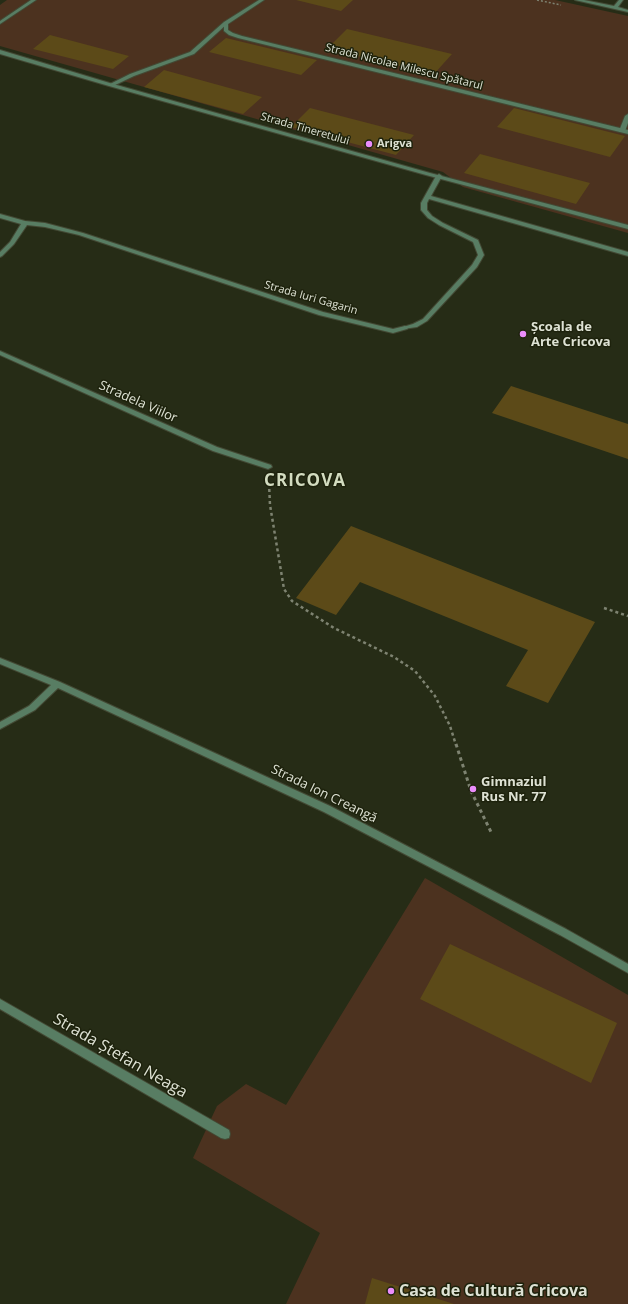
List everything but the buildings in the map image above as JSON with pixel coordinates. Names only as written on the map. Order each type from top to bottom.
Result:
[{"type":"street","points":[[0,23],[34,0]]},
{"type":"street","points":[[111,85],[132,75],[192,53],[226,23],[262,0]]},
{"type":"street","points":[[577,0],[628,11]]},
{"type":"street","points":[[615,8],[621,0]]},
{"type":"street","name":"Strada Nicolae Milescu Spătarul","points":[[226,23],[226,30],[231,34],[240,37],[628,132]]},
{"type":"street","name":"Strada Tineretului","points":[[0,52],[111,85],[628,228]]},
{"type":"street","points":[[622,131],[628,116]]},
{"type":"street","name":"Strada Iuri Gagarin","points":[[0,216],[25,224],[45,225],[81,234],[320,314],[393,331],[415,326],[425,320],[436,310],[475,266],[481,254],[476,241],[430,216],[424,210],[424,203],[439,176]]},
{"type":"street","points":[[428,197],[628,254]]},
{"type":"street","points":[[0,255],[12,243],[25,224]]},
{"type":"street","name":"Stradela Viilor","points":[[0,353],[215,449],[268,467]]},
{"type":"street","name":"Strada Ion Creangă","points":[[0,661],[57,684],[327,809],[563,932],[628,969]]},
{"type":"street","points":[[0,726],[32,708],[57,684]]},
{"type":"street","name":"Strada Ștefan Neaga","points":[[0,1004],[225,1134]]},
{"type":"path","points":[[268,467],[270,505],[284,589],[292,601],[334,628],[394,657],[415,671],[435,696],[450,726],[470,791],[492,834]]},
{"type":"path","points":[[604,608],[628,616]]},
{"type":"shaded area","points":[[7,0],[555,0],[628,16],[628,233],[463,187],[443,172],[0,46],[0,5]]},
{"type":"shaded area","points":[[425,878],[628,995],[628,1304],[286,1304],[320,1233],[193,1158],[217,1106],[246,1084],[286,1105]]},
{"type":"place","name":"Arigva","points":[[369,144]]},
{"type":"place","name":"Școala de Arte Cricova","points":[[523,334]]},
{"type":"place","name":"Gimnaziul Rus Nr. 77","points":[[473,789]]},
{"type":"place","name":"Casa de Cultură Cricova","points":[[391,1291]]},
{"type":"district","name":"CRICOVA","points":[[305,481]]}]
